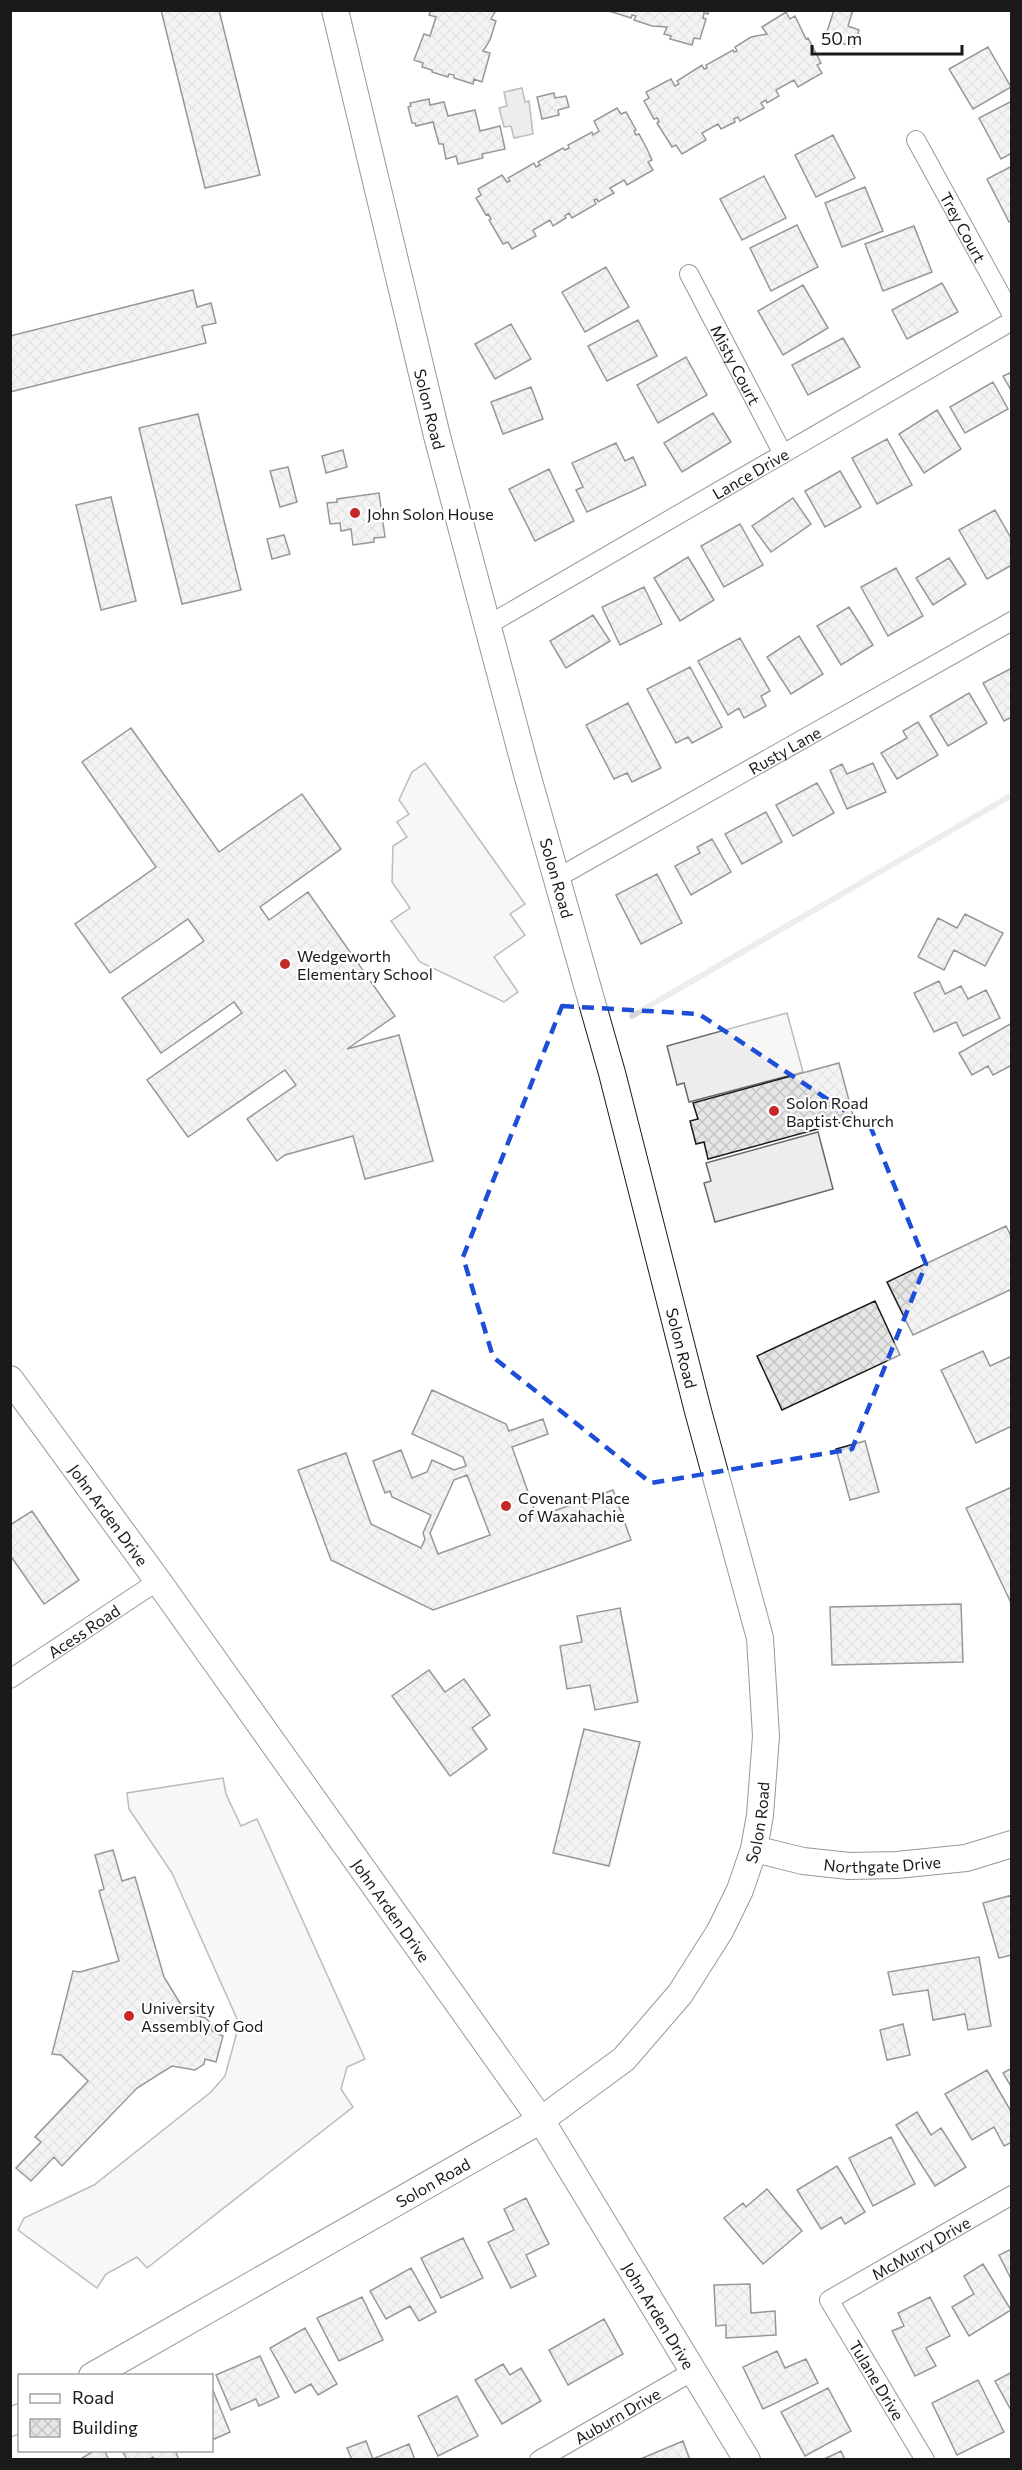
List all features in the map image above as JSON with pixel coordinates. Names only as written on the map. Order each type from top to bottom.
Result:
[{"type":"main road","name":"Solon Road","points":[[96,2374],[541,2121],[624,2059],[680,1995],[720,1932],[740,1890],[754,1849],[764,1782],[766,1736],[760,1638],[698,1414],[612,1073],[488,625],[402,294],[335,10]]},
{"type":"main road","name":"John Arden Drive","points":[[10,1379],[158,1581],[541,2121],[747,2460]]},
{"type":"main road","name":"Northgate Drive","points":[[754,1849],[802,1861],[849,1866],[966,1858],[1011,1844]]},
{"type":"street","name":"Trey Court","points":[[916,140],[1011,315]]},
{"type":"street","name":"Misty Court","points":[[689,274],[783,454]]},
{"type":"street","name":"Lance Drive","points":[[488,625],[1011,321]]},
{"type":"street","name":"Rusty Lane","points":[[557,878],[1011,621]]},
{"type":"street","name":"Acess Road","points":[[10,1679],[158,1581]]},
{"type":"street","name":"McMurry Drive","points":[[829,2300],[1011,2194]]},
{"type":"street","name":"Tulane Drive","points":[[829,2300],[925,2460]]},
{"type":"street","name":"Auburn Drive","points":[[539,2460],[694,2370]]},
{"type":"highlighted area","points":[[562,1006],[699,1014],[871,1128],[926,1264],[852,1449],[651,1483],[493,1357],[463,1257]]},
{"type":"shaded area","points":[[522,88],[525,102],[529,101],[533,134],[514,138],[511,126],[504,127],[499,108],[507,106],[504,92]]},
{"type":"shaded area","points":[[425,763],[525,904],[510,914],[525,935],[494,957],[518,992],[504,1002],[420,962],[391,921],[410,908],[392,882],[393,846],[407,837],[397,822],[409,814],[399,800],[412,772]]},
{"type":"shaded area","points":[[787,1013],[803,1072],[689,1102],[684,1083],[677,1085],[667,1046]]},
{"type":"shaded area","points":[[818,1132],[833,1189],[715,1222],[704,1183],[711,1181],[706,1163]]},
{"type":"shaded area","points":[[223,1778],[226,1794],[241,1826],[257,1819],[365,2059],[347,2067],[341,2089],[353,2107],[147,2268],[137,2257],[106,2274],[97,2288],[18,2230],[24,2218],[94,2185],[211,2092],[225,2076],[236,2036],[237,2019],[172,1873],[129,1809],[127,1793]]},
{"type":"building","points":[[161,10],[219,10],[260,175],[205,188]]},
{"type":"building","points":[[431,10],[496,10],[491,19],[496,21],[490,40],[483,51],[490,53],[482,82],[474,79],[473,84],[454,78],[454,75],[449,74],[448,77],[432,72],[422,67],[423,63],[414,60],[424,34],[430,36],[436,17],[429,15]]},
{"type":"building","points":[[606,10],[709,10],[708,14],[704,13],[703,18],[706,19],[700,39],[694,38],[692,45],[670,39],[671,36],[664,34],[667,27],[652,26],[634,20],[636,16],[632,15],[631,18]]},
{"type":"building","points":[[834,10],[853,10],[848,26],[859,30],[854,47],[825,38]]},
{"type":"building","points":[[786,12],[790,19],[795,16],[806,39],[808,38],[821,63],[817,65],[822,73],[798,87],[794,80],[776,90],[779,96],[767,103],[766,100],[761,103],[764,108],[740,121],[738,117],[734,119],[735,122],[721,129],[718,124],[702,133],[706,140],[682,154],[676,145],[672,147],[657,123],[659,122],[657,118],[654,119],[644,101],[649,98],[646,92],[671,79],[675,86],[679,84],[677,81],[702,65],[704,69],[707,68],[706,65],[733,50],[737,51],[735,47],[751,37],[767,34],[762,27]]},
{"type":"building","points":[[988,47],[1011,87],[973,109],[949,69]]},
{"type":"building","points":[[554,93],[555,98],[566,96],[569,107],[558,110],[559,115],[542,119],[537,97]]},
{"type":"building","points":[[429,99],[430,105],[444,102],[448,116],[475,110],[480,131],[500,126],[505,149],[482,154],[483,158],[458,164],[456,156],[446,159],[443,144],[439,144],[433,122],[416,126],[412,123],[408,107],[411,106],[410,103]]},
{"type":"building","points":[[1012,101],[1012,153],[1001,159],[979,118]]},
{"type":"building","points":[[617,108],[621,114],[626,112],[636,130],[634,131],[636,135],[639,134],[652,160],[648,162],[653,170],[627,185],[624,180],[610,188],[614,193],[598,202],[597,199],[594,200],[596,204],[572,218],[569,213],[565,216],[566,218],[553,226],[550,220],[533,230],[536,236],[512,249],[508,242],[503,244],[489,220],[491,219],[476,198],[481,195],[478,189],[502,175],[507,182],[510,181],[508,178],[534,163],[536,167],[540,165],[538,162],[563,148],[565,150],[569,148],[568,145],[592,132],[593,135],[599,131],[594,121]]},
{"type":"building","points":[[833,135],[855,178],[816,197],[795,155]]},
{"type":"building","points":[[1012,166],[1012,220],[1009,222],[987,179]]},
{"type":"building","points":[[764,176],[786,218],[742,240],[720,199]]},
{"type":"building","points":[[865,187],[883,231],[842,247],[825,203]]},
{"type":"building","points":[[797,225],[818,267],[771,291],[750,248]]},
{"type":"building","points":[[914,226],[932,272],[883,291],[865,244]]},
{"type":"building","points":[[606,267],[629,307],[585,332],[562,292]]},
{"type":"building","points":[[942,283],[958,312],[907,339],[892,310]]},
{"type":"building","points":[[803,285],[828,328],[783,355],[758,311]]},
{"type":"building","points":[[193,290],[197,307],[211,303],[216,323],[202,326],[206,343],[10,392],[10,336]]},
{"type":"building","points":[[638,320],[657,356],[607,381],[588,346]]},
{"type":"building","points":[[511,324],[531,359],[495,379],[475,344]]},
{"type":"building","points":[[843,338],[860,367],[808,395],[792,365]]},
{"type":"building","points":[[686,357],[707,395],[658,423],[637,385]]},
{"type":"building","points":[[1012,372],[1012,392],[1003,376]]},
{"type":"building","points":[[993,382],[1008,409],[965,433],[950,407]]},
{"type":"building","points":[[531,387],[543,419],[503,434],[491,402]]},
{"type":"building","points":[[937,410],[961,449],[924,473],[899,434]]},
{"type":"building","points":[[713,413],[731,442],[682,472],[664,443]]},
{"type":"building","points":[[198,414],[241,590],[182,604],[139,428]]},
{"type":"building","points":[[887,439],[912,485],[877,504],[852,458]]},
{"type":"building","points":[[616,443],[625,461],[633,457],[646,485],[587,512],[576,490],[583,487],[572,463]]},
{"type":"building","points":[[343,450],[347,467],[326,473],[322,456]]},
{"type":"building","points":[[288,467],[297,502],[280,507],[270,471]]},
{"type":"building","points":[[549,469],[574,521],[535,541],[509,489]]},
{"type":"building","points":[[840,471],[861,507],[825,527],[805,491]]},
{"type":"building","name":"John Solon House","points":[[379,493],[385,537],[374,538],[374,542],[353,545],[351,529],[341,531],[340,523],[330,524],[327,503],[337,502],[337,499]]},
{"type":"building","points":[[111,497],[136,601],[101,610],[76,505]]},
{"type":"building","points":[[793,498],[811,524],[771,552],[752,526]]},
{"type":"building","points":[[995,510],[1012,540],[1012,565],[987,579],[959,530]]},
{"type":"building","points":[[740,524],[763,565],[724,587],[701,546]]},
{"type":"building","points":[[284,535],[290,554],[272,559],[267,539]]},
{"type":"building","points":[[688,557],[714,600],[680,621],[654,578]]},
{"type":"building","points":[[949,558],[966,584],[933,605],[916,578]]},
{"type":"building","points":[[896,568],[923,616],[888,636],[861,587]]},
{"type":"building","points":[[644,587],[662,624],[620,645],[602,607]]},
{"type":"building","points":[[849,607],[873,645],[841,665],[817,626]]},
{"type":"building","points":[[593,615],[610,641],[566,668],[550,641]]},
{"type":"building","points":[[799,636],[823,674],[791,694],[767,657]]},
{"type":"building","points":[[740,638],[770,691],[761,696],[766,706],[744,718],[739,708],[728,715],[698,661]]},
{"type":"building","points":[[690,667],[722,727],[692,743],[688,737],[676,743],[647,689]]},
{"type":"building","points":[[1012,668],[1012,717],[1004,721],[983,683]]},
{"type":"building","points":[[969,693],[987,723],[948,746],[930,716]]},
{"type":"building","points":[[628,703],[661,768],[632,782],[627,773],[614,779],[586,725]]},
{"type":"building","points":[[918,722],[938,755],[897,779],[881,753],[907,738],[903,731]]},
{"type":"building","points":[[131,728],[219,852],[302,794],[341,849],[260,907],[269,920],[308,892],[395,1016],[347,1049],[399,1035],[433,1161],[365,1179],[353,1136],[285,1155],[277,1161],[247,1119],[296,1085],[285,1070],[188,1137],[147,1080],[242,1013],[234,1002],[161,1053],[122,998],[204,941],[188,919],[110,973],[75,924],[156,867],[82,762]]},
{"type":"building","points":[[873,763],[886,792],[847,809],[830,770],[842,764],[847,774]]},
{"type":"building","points":[[817,783],[834,813],[793,836],[776,805]]},
{"type":"building","points":[[766,812],[782,842],[742,864],[725,834]]},
{"type":"building","points":[[712,839],[731,872],[691,895],[675,866],[700,853],[697,847]]},
{"type":"building","points":[[657,874],[682,923],[641,944],[616,895]]},
{"type":"building","points":[[965,914],[1003,933],[985,966],[954,950],[944,970],[918,957],[938,918],[957,928]]},
{"type":"building","points":[[939,981],[945,994],[961,986],[968,999],[986,990],[1000,1018],[963,1036],[956,1022],[934,1032],[914,993]]},
{"type":"building","points":[[1012,1023],[1012,1065],[993,1075],[988,1066],[972,1075],[959,1053]]},
{"type":"building","name":"Solon Road Baptist Church","points":[[839,1063],[854,1119],[708,1159],[704,1142],[696,1144],[690,1121],[698,1119],[693,1103]]},
{"type":"building","points":[[1006,1226],[1012,1238],[1012,1289],[913,1335],[887,1282]]},
{"type":"building","points":[[875,1301],[900,1355],[782,1410],[757,1356]]},
{"type":"building","points":[[983,1351],[990,1366],[1012,1356],[1012,1426],[976,1443],[941,1370]]},
{"type":"building","name":"Covenant Place of Waxahachie","points":[[432,1390],[506,1424],[509,1431],[543,1419],[548,1434],[512,1447],[537,1517],[613,1490],[631,1540],[433,1610],[331,1560],[298,1470],[346,1453],[371,1524],[421,1548],[425,1539],[423,1533],[431,1515],[392,1497],[390,1491],[385,1493],[373,1461],[401,1450],[412,1478],[427,1472],[432,1460],[454,1470],[466,1466],[463,1457],[412,1434]],"holes":[[[467,1475],[490,1535],[438,1554],[430,1533],[454,1480]]]},
{"type":"building","points":[[865,1441],[879,1492],[850,1500],[836,1449]]},
{"type":"building","points":[[1012,1487],[1012,1605],[966,1508]]},
{"type":"building","points":[[32,1511],[79,1580],[44,1604],[10,1555],[10,1525]]},
{"type":"building","points":[[961,1604],[963,1662],[832,1665],[830,1607]]},
{"type":"building","points":[[620,1608],[638,1702],[595,1710],[590,1685],[567,1689],[560,1646],[582,1642],[577,1616]]},
{"type":"building","points":[[429,1670],[445,1692],[464,1679],[490,1715],[472,1728],[487,1749],[450,1776],[392,1696]]},
{"type":"building","points":[[584,1729],[640,1742],[609,1866],[553,1853]]},
{"type":"building","name":"University Assembly of God","points":[[113,1850],[122,1881],[135,1877],[164,1977],[186,2013],[206,2018],[212,2025],[212,2031],[223,2036],[216,2062],[205,2059],[204,2064],[195,2070],[172,2066],[137,2088],[62,2166],[54,2157],[31,2181],[16,2168],[41,2142],[35,2137],[88,2081],[61,2055],[52,2054],[73,1971],[80,1972],[119,1961],[99,1891],[104,1889],[95,1855]]},
{"type":"building","points":[[1012,1895],[1012,1955],[999,1958],[983,1903]]},
{"type":"building","points":[[979,1957],[991,2026],[968,2030],[965,2014],[933,2020],[928,1990],[893,1995],[888,1972]]},
{"type":"building","points":[[903,2024],[910,2055],[887,2060],[880,2030]]},
{"type":"building","points":[[1012,2068],[1012,2088],[1003,2073]]},
{"type":"building","points":[[987,2070],[1012,2113],[1012,2142],[1004,2146],[994,2127],[972,2140],[945,2094]]},
{"type":"building","points":[[917,2112],[931,2135],[941,2128],[966,2167],[935,2186],[896,2125]]},
{"type":"building","points":[[891,2137],[915,2184],[873,2206],[849,2158]]},
{"type":"building","points":[[837,2166],[865,2212],[845,2224],[841,2217],[821,2229],[797,2190]]},
{"type":"building","points":[[767,2189],[802,2231],[763,2264],[724,2218],[743,2203],[746,2207]]},
{"type":"building","points":[[526,2198],[549,2244],[526,2255],[536,2276],[511,2288],[488,2242],[514,2230],[504,2209]]},
{"type":"building","points":[[463,2238],[483,2278],[441,2298],[421,2258]]},
{"type":"building","points":[[1012,2249],[1012,2281],[999,2255]]},
{"type":"building","points":[[983,2264],[1011,2310],[969,2336],[952,2307],[974,2294],[964,2276]]},
{"type":"building","points":[[411,2268],[436,2312],[419,2321],[410,2306],[386,2319],[370,2291]]},
{"type":"building","points":[[750,2284],[751,2313],[775,2311],[776,2335],[726,2338],[726,2325],[716,2326],[714,2285]]},
{"type":"building","points":[[362,2297],[383,2340],[339,2361],[317,2318]]},
{"type":"building","points":[[930,2297],[950,2336],[926,2348],[936,2366],[915,2376],[892,2331],[904,2326],[898,2313]]},
{"type":"building","points":[[604,2319],[623,2354],[568,2385],[549,2350]]},
{"type":"building","points":[[305,2328],[337,2384],[318,2395],[311,2384],[295,2393],[270,2348]]},
{"type":"building","points":[[777,2351],[785,2368],[806,2359],[818,2383],[763,2409],[743,2367]]},
{"type":"building","points":[[260,2356],[279,2397],[259,2406],[256,2399],[231,2410],[216,2375]]},
{"type":"building","points":[[503,2364],[510,2375],[521,2368],[541,2401],[502,2424],[475,2380]]},
{"type":"building","points":[[1012,2372],[1012,2412],[995,2381]]},
{"type":"building","points":[[978,2380],[1004,2432],[957,2455],[932,2403]]},
{"type":"building","points":[[828,2388],[851,2431],[805,2456],[781,2412]]},
{"type":"building","points":[[213,2390],[230,2432],[213,2440]]},
{"type":"building","points":[[457,2396],[478,2436],[438,2456],[418,2416]]},
{"type":"building","points":[[366,2441],[373,2459],[409,2444],[415,2460],[352,2460],[347,2448]]},
{"type":"building","points":[[683,2441],[690,2460],[638,2460]]},
{"type":"building","points":[[841,2451],[845,2460],[822,2460]]},
{"type":"building","points":[[92,2452],[105,2452],[109,2460],[79,2460]]},
{"type":"building","points":[[123,2452],[176,2452],[179,2460],[155,2460],[153,2457],[148,2460],[127,2460]]},
{"type":"waterway","points":[[632,1016],[1012,795]]},
{"type":"place","name":"John Solon House","points":[[355,513]]},
{"type":"place","name":"Wedgeworth Elementary School","points":[[285,964]]},
{"type":"place","name":"Solon Road Baptist Church","points":[[774,1111]]},
{"type":"place","name":"Covenant Place of Waxahachie","points":[[506,1506]]},
{"type":"place","name":"University Assembly of God","points":[[129,2016]]}]
